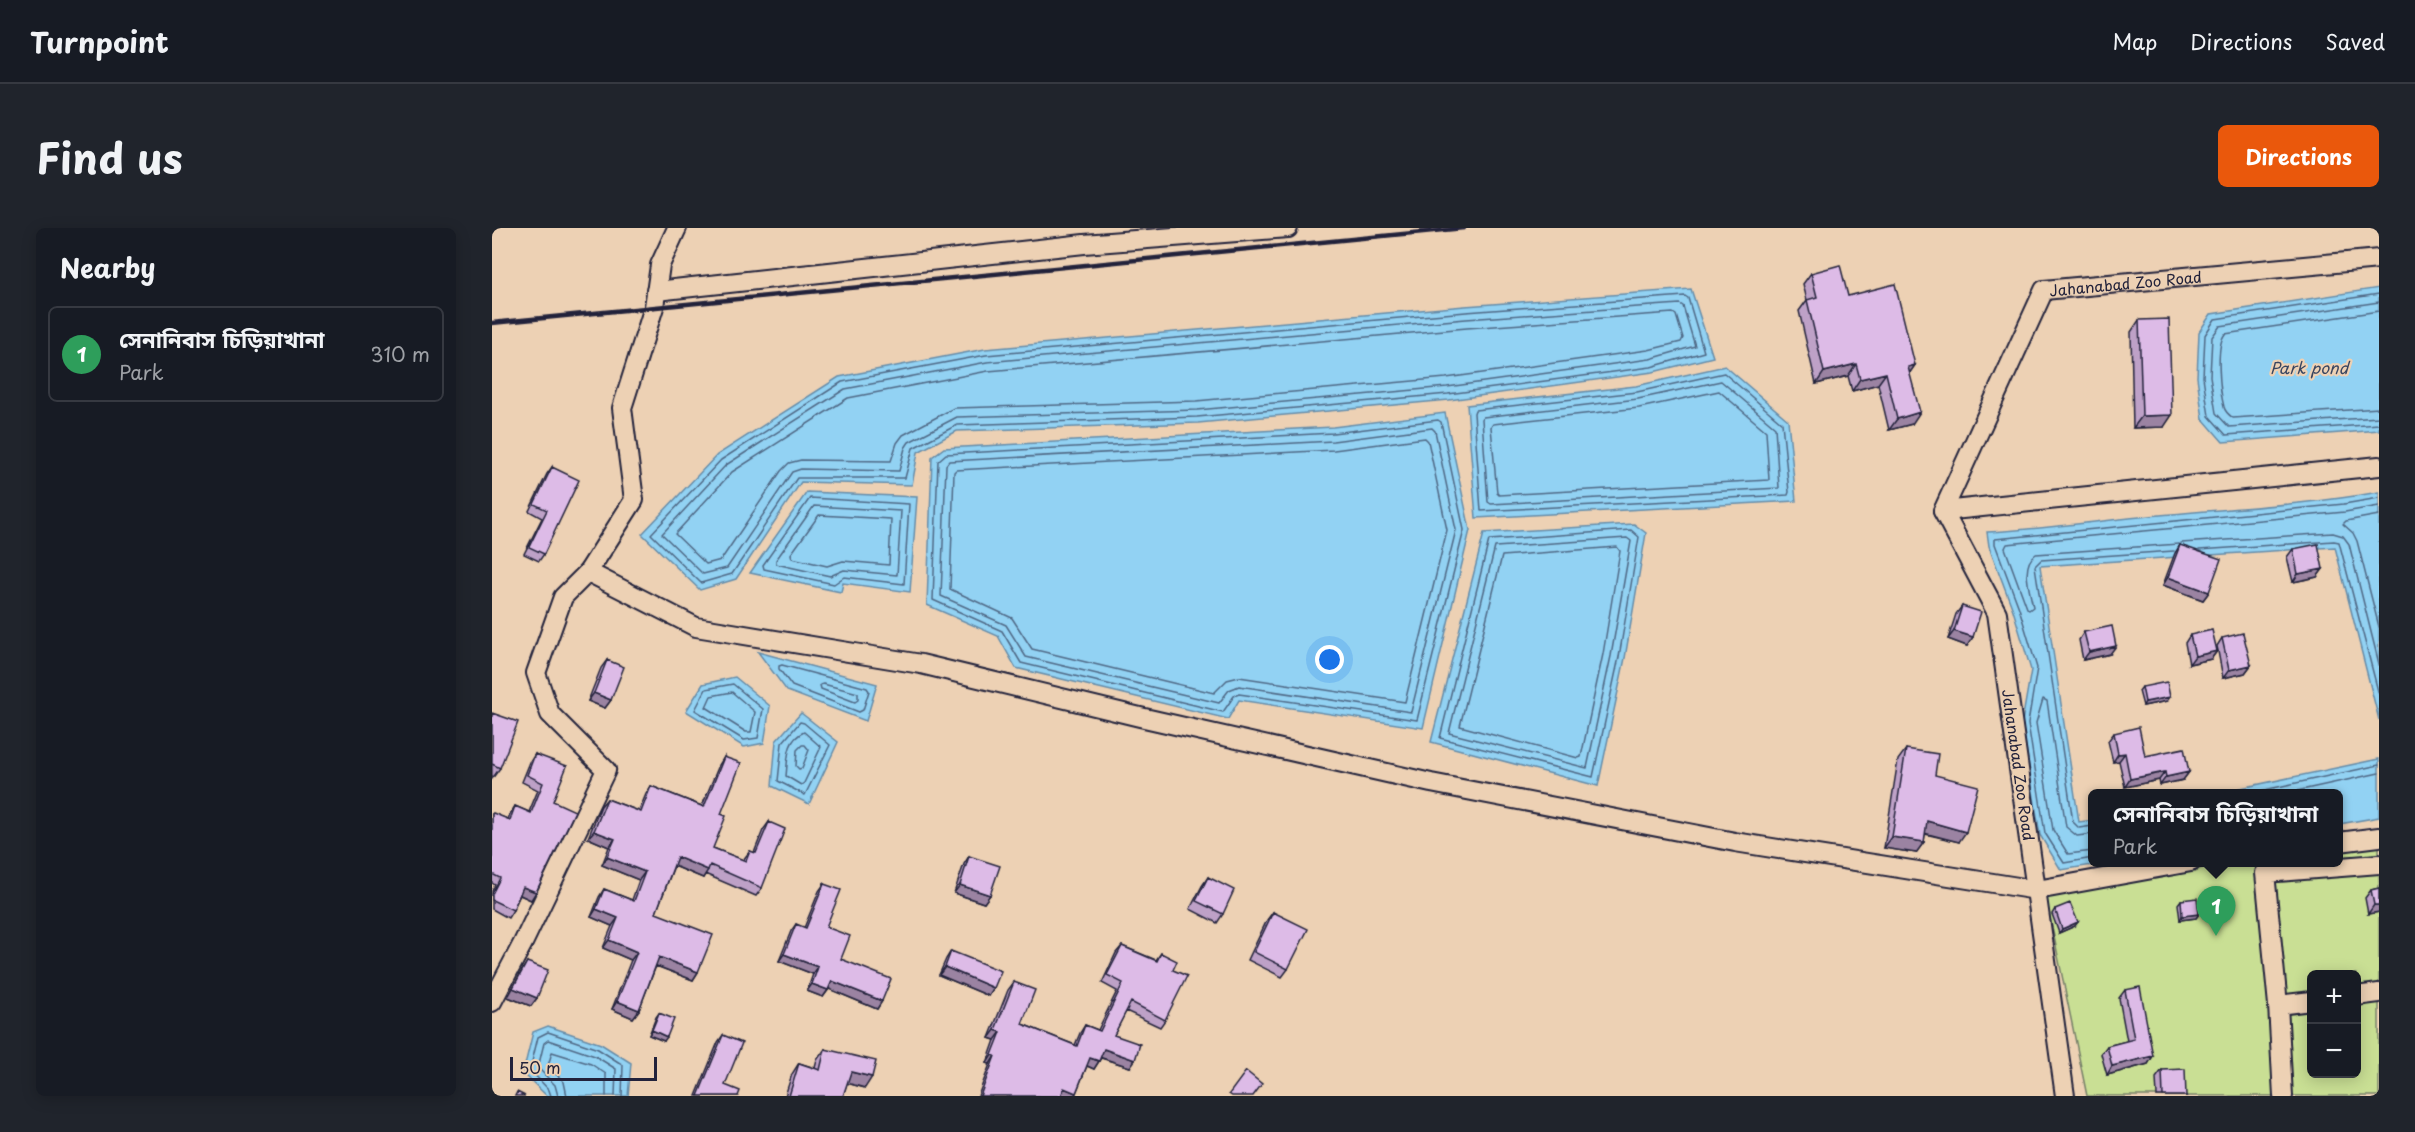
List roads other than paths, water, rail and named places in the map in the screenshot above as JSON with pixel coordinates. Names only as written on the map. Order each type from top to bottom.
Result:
[{"type":"street","points":[[492,1002],[524,943],[606,770],[549,714],[536,673],[563,597],[588,572],[634,500],[622,408],[654,307],[660,265],[677,228]]},
{"type":"street","points":[[656,291],[1084,244],[1288,228]]},
{"type":"street","name":"Jahanabad Zoo Road","points":[[2065,1096],[1997,613],[1943,511],[2044,290],[2379,259]]},
{"type":"street","points":[[1943,511],[2379,466]]},
{"type":"street","points":[[588,572],[696,627],[921,664],[1140,717],[1443,785],[1735,842],[2037,890],[2164,867]]},
{"type":"street","points":[[2343,842],[2379,837]]},
{"type":"street","points":[[2343,867],[2379,864]]},
{"type":"street","points":[[2283,1096],[2278,1005],[2265,873],[2341,867]]},
{"type":"street","points":[[2361,995],[2379,993]]},
{"type":"street","points":[[2278,1005],[2307,1002]]},
{"type":"water","name":"Park pond","points":[[2379,288],[2379,430],[2223,442],[2203,419],[2197,377],[2199,332],[2211,314]]},
{"type":"water","points":[[1691,289],[1713,357],[1653,372],[1449,400],[1198,423],[957,431],[918,452],[912,485],[801,482],[736,579],[700,590],[642,534],[717,455],[839,377],[985,349],[1465,306]]},
{"type":"water","points":[[1725,366],[1788,420],[1796,501],[1476,518],[1467,405],[1636,386]]},
{"type":"water","points":[[1445,413],[1470,530],[1423,728],[1239,700],[1228,719],[1016,668],[998,636],[927,605],[932,457],[944,448],[1333,427]]},
{"type":"water","points":[[807,492],[917,497],[910,592],[843,583],[841,592],[750,573]]},
{"type":"water","points":[[2379,492],[2379,720],[2335,547],[2040,566],[2079,822],[2088,821],[2088,866],[2061,870],[2040,835],[2022,722],[2031,670],[2013,610],[1989,546],[1987,532]]},
{"type":"water","points":[[1634,524],[1646,533],[1625,658],[1598,786],[1431,742],[1484,533]]},
{"type":"water","points":[[758,652],[877,684],[866,721],[787,691]]},
{"type":"water","points":[[735,677],[770,706],[764,743],[744,747],[686,711],[703,684]]},
{"type":"water","points":[[801,713],[838,742],[809,804],[772,786],[776,741]]},
{"type":"water","points":[[2379,759],[2379,817],[2343,823],[2343,789],[2236,789]]},
{"type":"water","points":[[548,1026],[601,1044],[631,1063],[628,1096],[547,1096],[523,1073],[533,1032]]},
{"type":"railway","points":[[492,323],[1464,228]]},
{"type":"place","name":"সেনানিবাস চিড়িয়াখানা","points":[[2216,936]]}]
